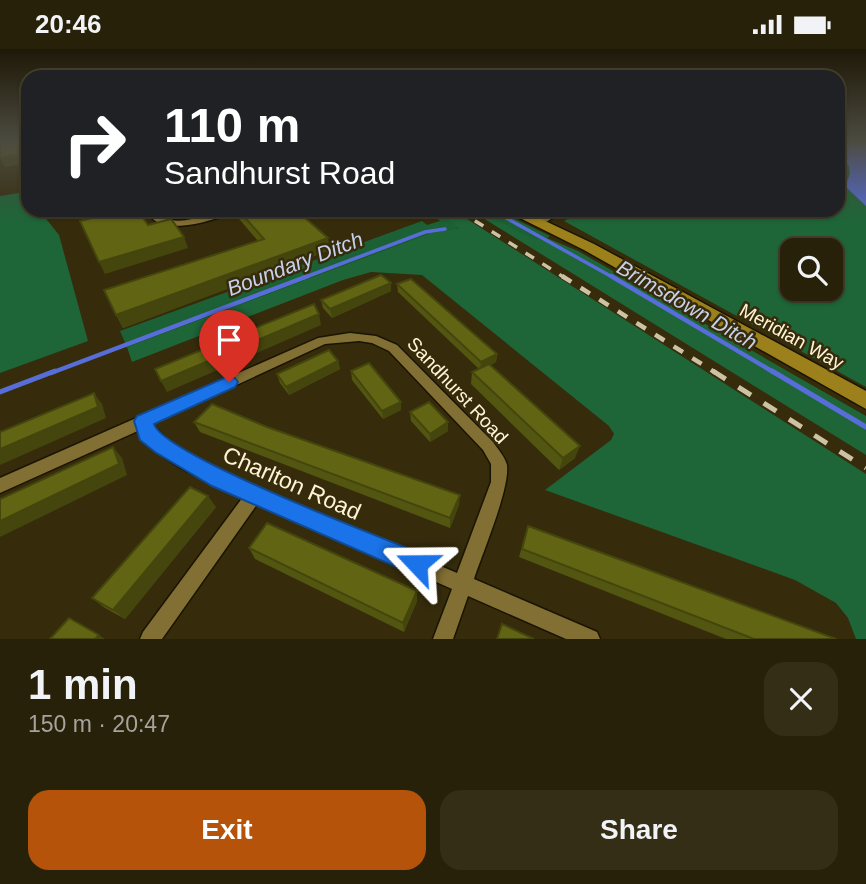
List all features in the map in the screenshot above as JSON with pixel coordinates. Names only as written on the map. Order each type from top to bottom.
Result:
[{"type":"main road","name":"Meridian Way","points":[[526,217],[589,247],[866,401]]},
{"type":"street","points":[[155,217],[161,223],[175,224],[202,217]]},
{"type":"street","points":[[538,223],[549,217]]},
{"type":"street","name":"Sandhurst Road","points":[[0,486],[322,341],[361,336],[380,340],[393,348],[488,446],[499,463],[501,472],[493,502],[463,584]]},
{"type":"street","name":"Charlton Road","points":[[143,421],[147,434],[162,446],[219,479],[590,639]]},
{"type":"street","points":[[150,639],[255,494]]},
{"type":"street","points":[[443,639],[463,584]]},
{"type":"green space","points":[[845,168],[866,168],[866,387],[564,221],[572,217],[845,217]]},
{"type":"green space","points":[[21,193],[21,217],[45,217],[59,235],[88,341],[0,373],[0,196]]},
{"type":"green space","points":[[436,217],[443,217],[460,228],[430,233],[127,347],[120,331],[422,221],[427,225],[440,221]]},
{"type":"green space","points":[[442,217],[464,217],[866,474],[866,639],[856,639],[848,618],[836,603],[795,580],[545,490],[611,440],[614,434],[609,426],[422,275],[371,272],[343,280],[132,362],[127,347],[430,233],[459,228]]},
{"type":"green space","points":[[481,217],[493,217],[544,240],[547,238],[578,251],[866,416],[866,455]]},
{"type":"green space","points":[[491,217],[511,217],[550,236],[544,240],[533,239]]},
{"type":"water","points":[[849,168],[866,168],[866,206],[845,186],[850,174]]},
{"type":"building","points":[[96,217],[143,217],[148,225],[171,219],[184,237],[99,262],[80,221]]},
{"type":"building","points":[[244,217],[304,217],[328,238],[116,315],[104,290],[264,239]]},
{"type":"building","points":[[381,275],[391,283],[330,309],[321,300]]},
{"type":"building","points":[[411,279],[497,354],[481,362],[397,284]]},
{"type":"building","points":[[314,304],[319,314],[161,381],[155,369]]},
{"type":"building","points":[[329,350],[338,361],[286,387],[277,374]]},
{"type":"building","points":[[369,363],[401,402],[382,411],[351,371]]},
{"type":"building","points":[[489,364],[580,446],[563,458],[472,372]]},
{"type":"building","points":[[94,393],[98,407],[0,449],[0,432]]},
{"type":"building","points":[[429,402],[448,422],[430,434],[410,412]]},
{"type":"building","points":[[212,404],[267,427],[460,495],[450,518],[194,422]]},
{"type":"building","points":[[113,447],[119,464],[0,521],[0,499]]},
{"type":"building","points":[[190,487],[208,496],[113,610],[92,598]]},
{"type":"building","points":[[267,523],[417,591],[403,623],[249,548]]},
{"type":"building","points":[[528,526],[836,639],[754,639],[522,549]]},
{"type":"building","points":[[69,618],[99,635],[95,639],[50,639]]},
{"type":"building","points":[[502,624],[534,639],[497,639]]},
{"type":"waterway","name":"Brimsdown Ditch","points":[[505,217],[614,278]]},
{"type":"waterway","name":"Boundary Ditch","points":[[303,278],[425,232],[445,229]]},
{"type":"waterway","name":"Boundary Ditch","points":[[51,373],[308,276]]},
{"type":"waterway","name":"Brimsdown Ditch","points":[[611,276],[775,373]]},
{"type":"waterway","name":"Boundary Ditch","points":[[0,392],[55,371]]},
{"type":"waterway","name":"Brimsdown Ditch","points":[[772,371],[866,427]]},
{"type":"railway","points":[[469,217],[565,278]]},
{"type":"railway","points":[[562,276],[716,373]]},
{"type":"railway","points":[[713,371],[866,468]]},
{"type":"route","points":[[229,382],[143,421],[147,434],[162,446],[219,479],[417,564]]}]
